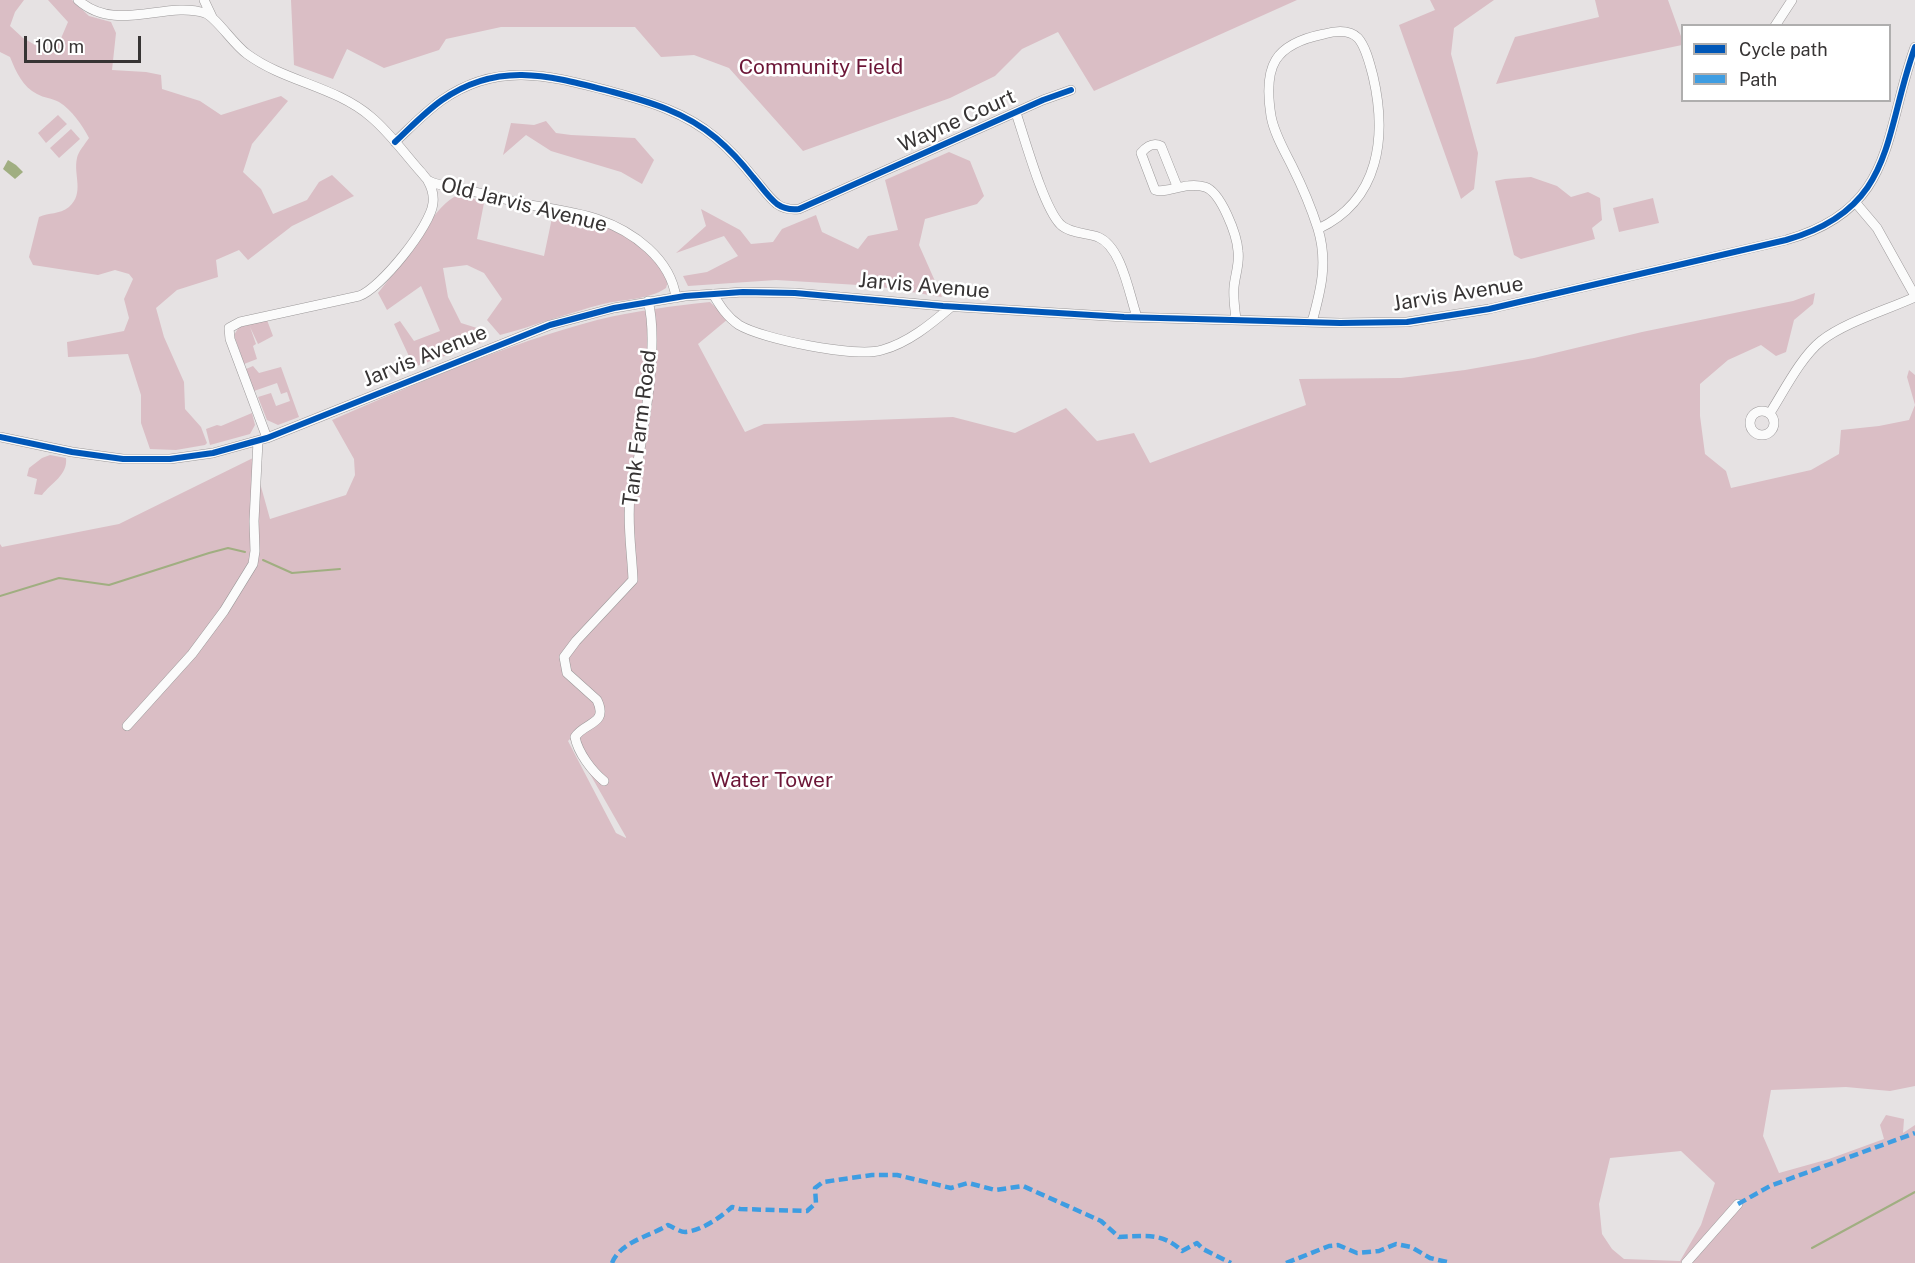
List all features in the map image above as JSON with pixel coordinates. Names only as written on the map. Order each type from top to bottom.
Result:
[{"type":"street","points":[[78,0],[89,8],[106,14],[187,9],[212,17]]},
{"type":"street","name":"Old Jarvis Avenue","points":[[204,0],[212,17],[227,36],[252,57],[347,100],[370,116],[428,181],[598,219],[622,230],[663,262],[675,284],[676,297]]},
{"type":"street","points":[[1776,24],[1792,0]]},
{"type":"street","points":[[1312,322],[1321,291],[1324,263],[1318,229],[1309,203],[1272,123],[1269,81],[1277,57],[1286,47],[1305,38],[1344,31],[1357,37],[1361,42],[1371,70],[1379,114],[1377,150],[1373,171],[1358,197],[1344,212],[1318,229]]},
{"type":"street","name":"Jarvis Avenue","points":[[0,437],[72,452],[135,460],[202,455],[262,440],[550,325],[593,313],[676,297],[713,294],[813,293],[951,307],[1137,317],[1312,322],[1407,322],[1489,309],[1797,237],[1831,223],[1855,202],[1875,177],[1883,160],[1895,93],[1914,50]]},
{"type":"street","name":"Wayne Court","points":[[395,142],[435,105],[460,89],[495,76],[532,74],[637,98],[682,114],[717,139],[737,158],[769,197],[787,209],[799,209],[1043,100],[1071,90]]},
{"type":"street","points":[[1016,113],[1041,186],[1058,222],[1066,228],[1098,237],[1112,247],[1137,317]]},
{"type":"street","points":[[1178,186],[1161,146],[1152,144],[1144,149],[1141,153],[1142,159],[1155,190],[1199,185],[1211,190],[1227,215],[1239,253],[1234,288],[1236,320]]},
{"type":"street","points":[[127,726],[192,654],[224,611],[253,564],[254,521],[262,440],[230,339],[229,328],[240,322],[359,296],[373,289],[408,249],[427,221],[432,209],[433,198],[428,181]]},
{"type":"street","points":[[1770,414],[1808,355],[1820,342],[1844,327],[1915,296],[1873,222],[1855,202]]},
{"type":"street","points":[[1900,269],[1915,280]]},
{"type":"street","points":[[713,294],[724,312],[748,330],[826,349],[860,353],[881,351],[897,345],[951,307]]},
{"type":"street","name":"Tank Farm Road","points":[[604,781],[594,771],[575,737],[599,718],[601,712],[599,705],[597,700],[567,673],[564,657],[633,580],[629,520],[630,495],[638,463],[650,367],[652,314],[648,302]]},
{"type":"street","points":[[1686,1263],[1738,1204]]},
{"type":"green space","points":[[0,0],[24,0],[15,12],[10,26],[23,38],[44,50],[59,43],[68,22],[48,0],[72,0],[89,16],[111,22],[116,33],[112,70],[161,75],[162,89],[200,101],[221,115],[281,96],[288,101],[252,144],[243,172],[261,189],[273,214],[307,200],[319,182],[332,175],[354,196],[292,226],[248,260],[239,250],[216,260],[218,277],[177,290],[156,308],[164,337],[184,382],[185,409],[201,427],[207,443],[205,445],[176,450],[150,449],[141,423],[141,395],[128,354],[68,357],[67,342],[124,331],[129,318],[124,299],[133,279],[129,274],[115,270],[98,275],[33,265],[29,257],[39,217],[62,211],[74,202],[78,190],[77,158],[89,138],[68,109],[59,102],[32,91],[17,73],[10,57],[0,52]]},
{"type":"green space","name":"Community Field","points":[[291,0],[1297,0],[1094,91],[1058,32],[1022,49],[995,76],[950,98],[803,151],[729,68],[694,55],[661,57],[635,27],[501,27],[446,39],[439,50],[384,68],[347,49],[333,79],[294,65]]},
{"type":"green space","points":[[1430,0],[1494,0],[1454,28],[1451,54],[1478,153],[1474,189],[1461,199],[1399,25],[1435,10]]},
{"type":"green space","points":[[1595,0],[1668,0],[1681,36],[1681,45],[1496,84],[1515,37],[1599,17]]},
{"type":"green space","points":[[58,115],[67,124],[46,143],[38,133]]},
{"type":"green space","points":[[546,121],[556,133],[635,138],[654,160],[642,184],[621,172],[551,151],[526,135],[503,155],[511,123],[534,125]]},
{"type":"green space","points":[[71,129],[80,139],[59,158],[50,148]]},
{"type":"green space","points":[[949,152],[970,161],[984,196],[977,204],[925,219],[919,245],[942,297],[875,286],[776,280],[688,286],[683,276],[707,272],[738,256],[724,236],[676,253],[706,226],[701,209],[740,230],[751,244],[773,242],[782,229],[816,215],[822,232],[858,249],[868,236],[898,230],[885,180]]},
{"type":"green space","points":[[1531,177],[1557,186],[1571,197],[1588,192],[1600,198],[1602,220],[1592,228],[1595,239],[1521,259],[1514,255],[1495,181]]},
{"type":"green space","points":[[462,194],[484,203],[477,239],[544,256],[553,213],[586,220],[619,233],[647,252],[669,278],[666,288],[652,295],[603,304],[500,335],[487,320],[502,299],[484,273],[467,265],[443,268],[448,297],[461,323],[477,328],[486,341],[414,367],[394,324],[400,321],[414,341],[440,331],[421,286],[387,310],[378,293],[404,261],[438,211],[454,197]]},
{"type":"green space","points":[[1653,198],[1659,223],[1619,232],[1613,208]]},
{"type":"green space","name":"Water Tower","points":[[1815,293],[1813,304],[1794,320],[1786,352],[1776,356],[1761,345],[1728,360],[1700,384],[1700,416],[1705,454],[1726,471],[1731,488],[1811,470],[1839,454],[1841,430],[1909,420],[1915,405],[1915,1086],[1890,1091],[1846,1087],[1771,1090],[1763,1136],[1779,1173],[1829,1159],[1884,1139],[1880,1125],[1886,1115],[1904,1119],[1903,1133],[1915,1125],[1915,1263],[0,1263],[0,544],[2,547],[119,524],[253,458],[270,519],[346,495],[355,475],[354,459],[332,420],[463,365],[529,341],[597,320],[667,307],[710,302],[728,319],[698,344],[745,432],[764,424],[953,417],[1015,433],[1066,408],[1097,441],[1134,433],[1150,463],[1306,405],[1299,379],[1401,378],[1465,370],[1534,358],[1642,332],[1793,301]],"holes":[[[570,739],[626,837],[626,838],[616,833],[568,741]],[[1681,1151],[1715,1183],[1701,1225],[1680,1261],[1624,1259],[1612,1249],[1602,1234],[1599,1204],[1610,1158]]]},
{"type":"green space","points":[[267,320],[273,336],[258,344],[250,327],[256,344],[253,346],[257,359],[244,364],[234,335],[239,327]]},
{"type":"green space","points":[[253,366],[259,373],[281,367],[299,417],[278,425],[267,420],[258,397],[271,393],[276,406],[290,401],[287,392],[281,394],[277,383],[254,391],[246,369]]},
{"type":"green space","points":[[1909,370],[1915,375],[1915,405],[1907,377]]},
{"type":"green space","points":[[252,413],[255,425],[250,434],[210,445],[206,429],[221,426]]},
{"type":"green space","points":[[50,455],[66,458],[62,474],[42,495],[34,494],[37,479],[27,476],[29,468]]},
{"type":"shaded area","points":[[8,160],[23,172],[15,179],[3,169]]},
{"type":"waterway","points":[[0,596],[59,578],[109,585],[228,548],[245,552]]},
{"type":"waterway","points":[[263,560],[292,573],[340,569]]},
{"type":"waterway","points":[[1812,1248],[1915,1192]]},
{"type":"marked path","points":[[1738,1204],[1770,1186],[1915,1133]]},
{"type":"marked path","points":[[612,1263],[622,1249],[629,1244],[668,1225],[683,1232],[691,1231],[710,1223],[732,1207],[807,1211],[816,1203],[815,1188],[823,1182],[872,1175],[897,1175],[951,1188],[968,1183],[995,1190],[1023,1186],[1101,1221],[1119,1237],[1153,1236],[1175,1245],[1182,1251],[1197,1243],[1203,1249],[1231,1263]]},
{"type":"marked path","points":[[1286,1263],[1329,1246],[1338,1245],[1357,1253],[1379,1251],[1396,1244],[1411,1247],[1430,1258],[1451,1263]]},
{"type":"cycle path","points":[[0,437],[72,452],[123,459],[170,459],[213,453],[267,438],[550,325],[614,308],[685,296],[743,292],[795,293],[943,306],[1124,317],[1340,323],[1407,322],[1489,309],[1786,240],[1822,226],[1848,209],[1867,189],[1880,165],[1915,47]]},
{"type":"cycle path","points":[[395,142],[442,100],[463,88],[484,80],[505,76],[547,77],[640,100],[692,121],[726,147],[777,204],[785,208],[799,209],[1043,100],[1071,90]]}]
